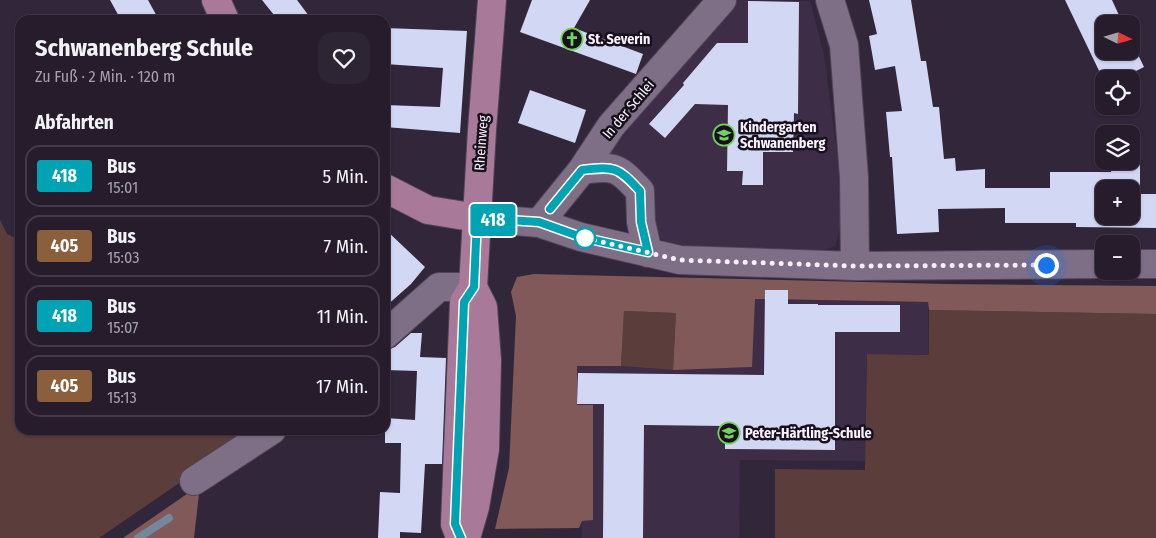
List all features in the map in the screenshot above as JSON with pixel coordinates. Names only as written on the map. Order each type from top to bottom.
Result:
[{"type":"main road","points":[[216,0],[223,15]]},
{"type":"main road","name":"Rheinweg","points":[[466,538],[475,507],[485,449],[487,360],[483,307],[474,287],[492,0]]},
{"type":"main road","points":[[390,191],[428,210],[477,218]]},
{"type":"main road","name":"Rheinweg","points":[[461,538],[455,524],[464,302],[474,287]]},
{"type":"street","name":"In der Schlei","points":[[539,222],[582,170],[611,126],[722,0]]},
{"type":"street","points":[[830,0],[844,45],[854,178],[854,266]]},
{"type":"street","points":[[582,170],[603,167],[617,169],[640,191],[641,222],[648,252]]},
{"type":"street","points":[[477,218],[539,222],[581,237],[680,260],[854,266],[1095,264]]},
{"type":"street","points":[[1140,264],[1156,264]]},
{"type":"street","points":[[390,331],[439,288],[474,287]]},
{"type":"street","points":[[194,481],[264,435]]},
{"type":"shaded area","name":"Kindergarten Schwanenberg","points":[[733,0],[810,1],[824,55],[839,170],[840,228],[835,246],[822,251],[693,251],[668,244],[655,234],[595,155]]},
{"type":"shaded area","points":[[0,220],[7,234],[15,238],[15,435],[242,435],[191,475],[99,538],[0,538]]},
{"type":"shaded area","points":[[534,274],[946,284],[1156,286],[1156,314],[929,310],[928,302],[755,299],[752,367],[673,370],[676,313],[624,311],[621,366],[577,366],[577,405],[593,405],[593,520],[582,521],[579,528],[495,529],[509,468],[516,316],[511,292],[517,277]]},
{"type":"shaded area","name":"Peter-Härtling-Schule","points":[[754,299],[928,302],[929,355],[867,354],[865,461],[740,460],[739,538],[582,538],[593,405],[577,406],[577,366],[621,366],[673,370],[751,367]]},
{"type":"shaded area","points":[[929,310],[1156,314],[1156,538],[775,538],[775,469],[865,470],[867,354],[929,355]]},
{"type":"shaded area","points":[[624,311],[676,313],[673,370],[621,366]]},
{"type":"shaded area","points":[[200,485],[194,538],[123,538]]},
{"type":"building","points":[[110,0],[148,0],[156,15],[118,15]]},
{"type":"building","points":[[262,0],[297,0],[308,15],[274,15]]},
{"type":"building","name":"St. Severin","points":[[532,0],[590,0],[574,28],[643,54],[636,74],[520,32]]},
{"type":"building","points":[[869,0],[911,0],[921,61],[926,61],[933,107],[939,107],[944,159],[955,158],[956,171],[985,169],[985,188],[1050,188],[1050,172],[1140,170],[1140,180],[1095,180],[1095,225],[1140,225],[1140,194],[1156,194],[1156,228],[1076,227],[1076,223],[1005,223],[1005,208],[938,209],[939,232],[897,234],[892,157],[890,157],[886,112],[902,111],[895,66],[875,70],[869,36],[877,34]]},
{"type":"building","points":[[1065,0],[1112,0],[1119,15],[1095,15],[1095,60],[1140,59],[1144,67],[1138,70],[1099,70]]},
{"type":"building","points":[[748,1],[799,2],[798,114],[794,113],[793,152],[763,152],[763,185],[742,185],[743,171],[727,171],[728,105],[695,104],[665,138],[649,124],[684,85],[683,83],[717,43],[748,43]]},
{"type":"building","points":[[390,28],[467,31],[460,133],[390,127],[390,105],[440,107],[443,68],[390,64]]},
{"type":"building","points":[[530,90],[586,110],[575,143],[518,123]]},
{"type":"building","points":[[390,234],[425,267],[411,284],[390,303]]},
{"type":"building","points":[[765,290],[788,290],[788,304],[900,305],[900,332],[835,332],[835,450],[725,449],[725,426],[644,425],[643,538],[603,538],[604,404],[577,404],[578,373],[764,375]]},
{"type":"building","points":[[411,333],[422,333],[420,357],[446,358],[442,464],[425,464],[421,533],[400,532],[400,538],[378,538],[380,492],[400,493],[401,443],[385,443],[385,435],[390,435],[390,418],[415,420],[417,371],[390,370],[390,348],[395,347]]},
{"type":"waterway","points":[[138,538],[169,518]]},
{"type":"bus line","name":"418","points":[[461,538],[455,524],[464,302],[474,287],[477,218],[539,222],[581,237],[648,252],[641,222],[640,191],[629,178],[617,169],[603,167],[582,170],[550,209]]},
{"type":"place","name":"St. Severin","points":[[572,39]]},
{"type":"place","name":"Kindergarten Schwanenberg","points":[[724,135]]},
{"type":"place","name":"Peter-Härtling-Schule","points":[[729,433]]},
{"type":"route","points":[[585,238],[581,237],[680,260],[854,266],[1046,265]]}]
